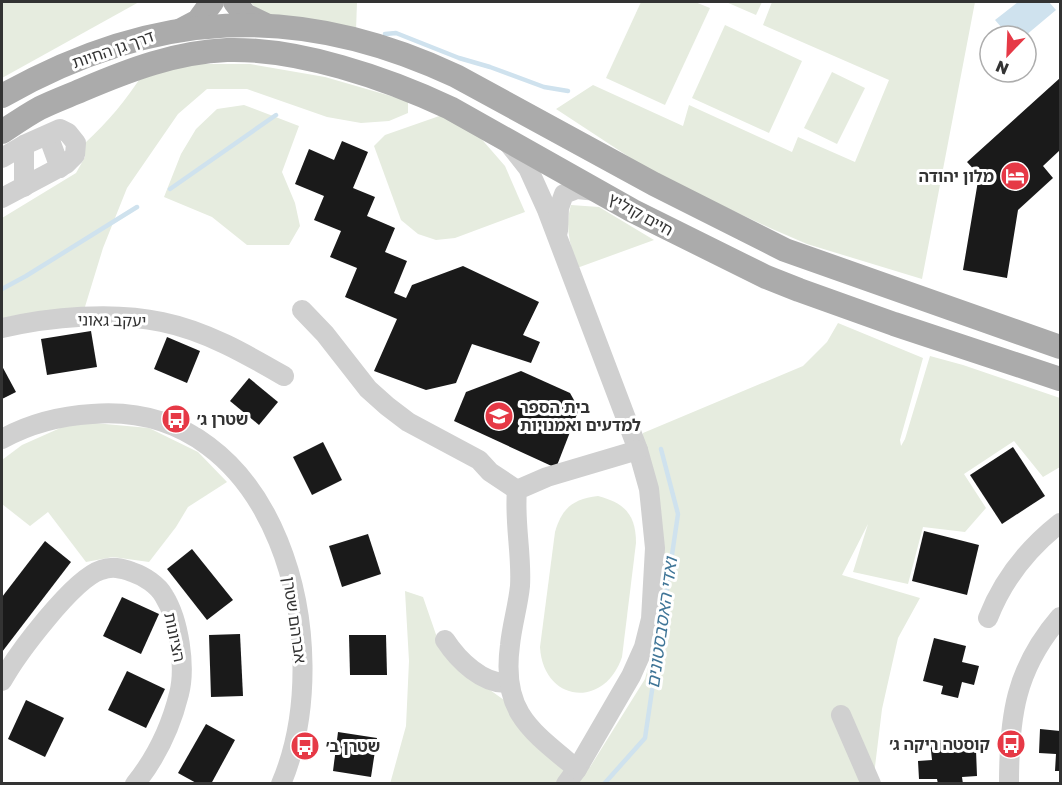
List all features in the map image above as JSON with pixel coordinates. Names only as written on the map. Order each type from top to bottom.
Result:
[{"type":"main road","points":[[182,30],[198,21],[214,2]]},
{"type":"main road","name":"חיים קוליץ","points":[[228,14],[242,11],[251,19],[271,26],[309,29],[349,37],[427,63],[496,97],[654,184],[767,242],[816,262],[1060,347]]},
{"type":"main road","name":"דרך גן החיות","points":[[2,96],[31,80],[93,53],[133,40],[182,30],[228,14]]},
{"type":"main road","name":"חיים קוליץ","points":[[226,50],[267,51],[352,70],[424,96],[603,192],[633,211],[799,291],[1060,379]]},
{"type":"main road","name":"דרך גן החיות","points":[[2,132],[40,108],[117,75],[167,58],[226,50]]},
{"type":"street","points":[[214,2],[228,14],[226,50]]},
{"type":"street","points":[[2,158],[60,129],[68,133],[76,143],[75,155],[60,168],[2,198]]},
{"type":"street","points":[[501,136],[528,168],[638,450],[650,489],[655,548],[651,619],[644,647],[631,676],[572,776],[516,709],[509,683],[510,647],[520,586],[517,490]]},
{"type":"street","points":[[24,145],[24,186]]},
{"type":"street","points":[[558,240],[559,208],[564,194],[585,189],[603,192]]},
{"type":"street","points":[[302,310],[325,334],[368,389],[387,406],[408,422],[479,460],[490,472],[517,490]]},
{"type":"street","name":"יעקב גאוני","points":[[2,328],[33,321],[86,318],[131,317],[164,322],[199,333],[240,351],[284,376]]},
{"type":"street","points":[[1026,335],[1044,338],[1060,336]]},
{"type":"street","name":"אברהם שטרן","points":[[2,439],[43,421],[71,415],[130,414],[159,420],[191,434],[210,448],[237,472],[254,492],[277,538],[289,571],[301,641],[301,709],[298,731],[281,783]]},
{"type":"street","points":[[517,490],[547,477],[638,450]]},
{"type":"street","points":[[988,618],[996,598],[1025,554],[1060,523]]},
{"type":"street","name":"הציונות","points":[[2,681],[29,640],[87,576],[111,567],[121,568],[135,573],[156,587],[164,596],[172,614],[179,642],[182,672],[180,693],[158,750],[135,783]]},
{"type":"street","points":[[1009,783],[1013,712],[1017,692],[1037,647],[1060,617]]},
{"type":"street","points":[[445,640],[454,653],[483,676],[502,684],[509,683]]},
{"type":"street","points":[[841,715],[871,783]]},
{"type":"shaded area","points":[[2,2],[139,2],[2,78]]},
{"type":"shaded area","points":[[250,2],[357,2],[356,31],[271,15],[258,10]]},
{"type":"shaded area","points":[[641,2],[695,2],[710,8],[665,105],[606,78]]},
{"type":"shaded area","points":[[726,2],[762,2],[756,15]]},
{"type":"shaded area","points":[[772,2],[975,2],[922,279],[807,244],[770,228],[655,174],[556,109],[593,85],[683,126],[689,105],[792,152],[798,137],[855,162],[889,80],[763,25]]},
{"type":"shaded area","points":[[725,25],[802,61],[769,133],[692,98]]},
{"type":"shaded area","points":[[179,64],[250,64],[325,77],[408,101],[408,113],[389,121],[361,123],[327,117],[247,89],[207,89],[178,114],[127,188],[103,248],[84,310],[12,316],[2,319],[2,218],[76,173],[85,157],[85,143],[116,110],[143,74]]},
{"type":"shaded area","points":[[832,72],[865,88],[837,144],[804,128]]},
{"type":"shaded area","points":[[244,105],[299,126],[282,172],[295,203],[300,226],[289,245],[247,245],[212,217],[164,197],[181,154],[196,129],[217,109]]},
{"type":"shaded area","points":[[445,114],[478,135],[505,166],[525,212],[455,238],[436,240],[418,234],[401,220],[374,146],[385,135]]},
{"type":"shaded area","points":[[571,205],[599,207],[654,240],[577,268],[568,229]]},
{"type":"shaded area","points":[[838,323],[923,358],[900,440],[901,446],[930,356],[1060,398],[1060,467],[1043,477],[1014,441],[964,474],[986,508],[965,532],[923,527],[908,584],[853,572],[868,524],[842,575],[920,598],[898,638],[882,709],[873,783],[390,784],[406,726],[409,661],[405,591],[423,597],[441,649],[466,673],[590,767],[645,679],[663,612],[663,530],[638,450],[643,433],[803,366],[827,342]]},
{"type":"shaded area","points":[[94,423],[149,428],[198,452],[227,482],[188,507],[149,562],[113,557],[86,562],[48,512],[30,526],[2,504],[2,460],[22,445],[67,425]]},
{"type":"shaded area","points":[[598,496],[615,502],[627,512],[634,525],[636,543],[622,657],[613,674],[602,686],[589,692],[575,692],[563,688],[552,679],[544,665],[540,647],[555,532],[558,524],[565,511],[575,502]]},
{"type":"water","points":[[1018,2],[1049,2],[1056,10],[1038,25],[998,24],[995,20]]},
{"type":"building","name":"מלון יהודה","points":[[1060,78],[1060,150],[1043,166],[1053,178],[1018,210],[1007,278],[963,270],[979,175],[967,162]]},
{"type":"building","points":[[342,141],[368,152],[353,188],[375,197],[367,216],[395,228],[385,252],[407,261],[394,293],[406,298],[412,285],[463,266],[539,302],[523,335],[540,342],[531,363],[472,344],[456,383],[426,390],[374,371],[397,319],[345,297],[357,268],[330,257],[341,231],[314,220],[324,196],[295,184],[309,149],[334,160]]},
{"type":"building","points":[[91,331],[97,367],[47,375],[41,339]]},
{"type":"building","points":[[167,337],[200,351],[187,383],[154,369]]},
{"type":"building","points":[[2,366],[16,392],[2,399]]},
{"type":"building","points":[[521,371],[570,393],[579,409],[556,468],[454,421],[466,392]]},
{"type":"building","points":[[249,378],[278,402],[259,425],[230,401]]},
{"type":"building","points":[[323,442],[342,480],[312,495],[293,457]]},
{"type":"building","points":[[1013,447],[1045,496],[1002,524],[970,475]]},
{"type":"building","points":[[924,531],[979,545],[967,595],[912,581]]},
{"type":"building","points":[[368,534],[381,574],[342,587],[329,546]]},
{"type":"building","points":[[45,541],[71,562],[2,652],[2,597]]},
{"type":"building","points":[[192,549],[233,600],[207,620],[167,569]]},
{"type":"building","points":[[122,597],[159,614],[141,654],[103,636]]},
{"type":"building","points":[[240,634],[243,696],[211,697],[209,635]]},
{"type":"building","points":[[349,635],[386,635],[387,675],[350,675]]},
{"type":"building","points":[[934,638],[966,646],[962,662],[979,666],[974,685],[962,682],[958,698],[941,694],[943,686],[923,681]]},
{"type":"building","points":[[127,671],[165,689],[146,728],[108,710]]},
{"type":"building","points":[[26,700],[64,718],[45,757],[8,739]]},
{"type":"building","points":[[206,724],[235,740],[211,784],[198,784],[178,773]]},
{"type":"building","points":[[1040,729],[1060,731],[1060,771],[1055,771],[1056,754],[1039,753]]},
{"type":"building","points":[[338,732],[377,738],[371,777],[333,771]]},
{"type":"building","points":[[953,740],[954,752],[976,750],[977,776],[962,777],[963,784],[938,784],[937,779],[919,779],[918,761],[932,760],[930,741]]},
{"type":"waterway","points":[[385,34],[396,33],[459,58],[544,87],[568,91]]},
{"type":"waterway","points":[[170,189],[276,115]]},
{"type":"waterway","points":[[2,289],[137,207]]},
{"type":"waterway","name":"ואדי האסבסטונים","points":[[604,784],[645,738],[678,514],[661,449]]},
{"type":"place","name":"מלון יהודה","points":[[1015,176]]},
{"type":"place","name":"בית הספר למדעים ואמנויות","points":[[499,416]]},
{"type":"place","name":"שטרן ג׳","points":[[176,419]]},
{"type":"place","name":"קוסטה ריקה ג׳","points":[[1011,744]]},
{"type":"place","name":"שטרן ב׳","points":[[305,746]]}]
